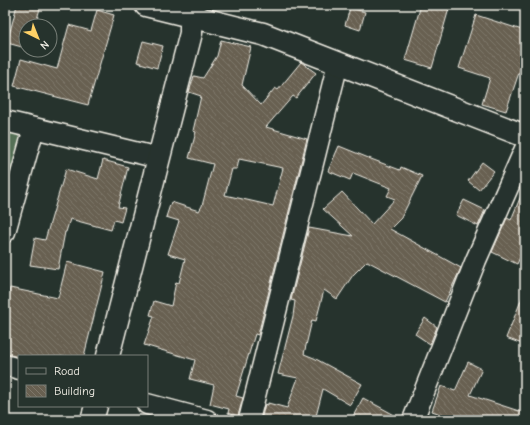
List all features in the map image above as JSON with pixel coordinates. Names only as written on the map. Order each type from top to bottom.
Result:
[{"type":"street","points":[[146,5],[193,11],[263,34],[525,136]]},
{"type":"street","points":[[108,355],[191,33],[193,11]]},
{"type":"street","points":[[249,420],[338,63]]},
{"type":"street","points":[[5,121],[159,158]]},
{"type":"street","points":[[5,232],[34,128]]},
{"type":"street","points":[[413,420],[476,260],[525,149]]},
{"type":"street","points":[[5,365],[18,369]]},
{"type":"street","points":[[148,404],[206,420]]},
{"type":"street","points":[[92,420],[96,407]]},
{"type":"green space","points":[[5,130],[15,132],[21,140],[5,203]]},
{"type":"building","points":[[17,5],[41,5],[37,18],[18,18],[18,46],[7,43]]},
{"type":"building","points":[[421,5],[450,5],[432,68],[405,60]]},
{"type":"building","points":[[350,8],[365,12],[360,30],[345,25]]},
{"type":"building","points":[[97,10],[114,15],[88,105],[14,86],[21,59],[57,69],[69,25],[91,31]]},
{"type":"building","points":[[476,15],[525,31],[525,55],[506,111],[482,104],[490,78],[459,68]]},
{"type":"building","points":[[221,40],[251,47],[242,85],[261,105],[275,88],[278,90],[301,62],[316,73],[296,98],[293,96],[266,127],[307,139],[258,335],[255,334],[236,396],[243,398],[238,416],[228,413],[229,409],[210,404],[214,385],[190,379],[195,360],[144,345],[154,316],[150,315],[154,301],[171,306],[176,282],[179,283],[185,259],[168,254],[179,221],[166,217],[171,202],[199,211],[202,206],[213,164],[189,158],[196,132],[193,131],[201,96],[189,92],[194,76],[203,78],[217,56]],"holes":[[[239,159],[283,168],[273,206],[225,195],[232,169],[237,169]]]},
{"type":"building","points":[[143,41],[163,46],[157,68],[137,62]]},
{"type":"building","points":[[339,146],[400,170],[401,167],[422,176],[401,218],[390,229],[461,268],[445,302],[367,261],[353,275],[337,299],[324,290],[316,321],[312,320],[304,354],[362,384],[350,405],[323,389],[315,420],[261,420],[265,404],[268,405],[268,403],[287,408],[298,378],[278,374],[293,316],[295,301],[291,300],[309,228],[353,236],[323,209],[342,192],[372,224],[395,199],[387,196],[391,188],[353,173],[350,180],[328,171]]},
{"type":"building","points":[[103,160],[128,167],[118,207],[125,208],[121,222],[114,220],[111,230],[70,219],[65,232],[58,269],[30,265],[35,238],[45,240],[66,169],[98,179]]},
{"type":"building","points":[[482,162],[494,171],[479,190],[468,181]]},
{"type":"building","points":[[525,186],[525,247],[517,264],[492,252],[507,218],[511,220]]},
{"type":"building","points":[[464,200],[485,210],[478,226],[456,215]]},
{"type":"building","points":[[67,262],[105,272],[84,355],[18,355],[18,357],[5,354],[5,313],[10,288],[58,298]]},
{"type":"building","points":[[525,293],[525,345],[506,338]]},
{"type":"building","points":[[425,318],[437,327],[430,344],[415,334]]},
{"type":"building","points":[[468,362],[482,369],[470,395],[525,413],[525,420],[458,420],[432,411],[441,386],[455,391]]},
{"type":"building","points":[[363,398],[402,419],[402,420],[351,420]]}]
